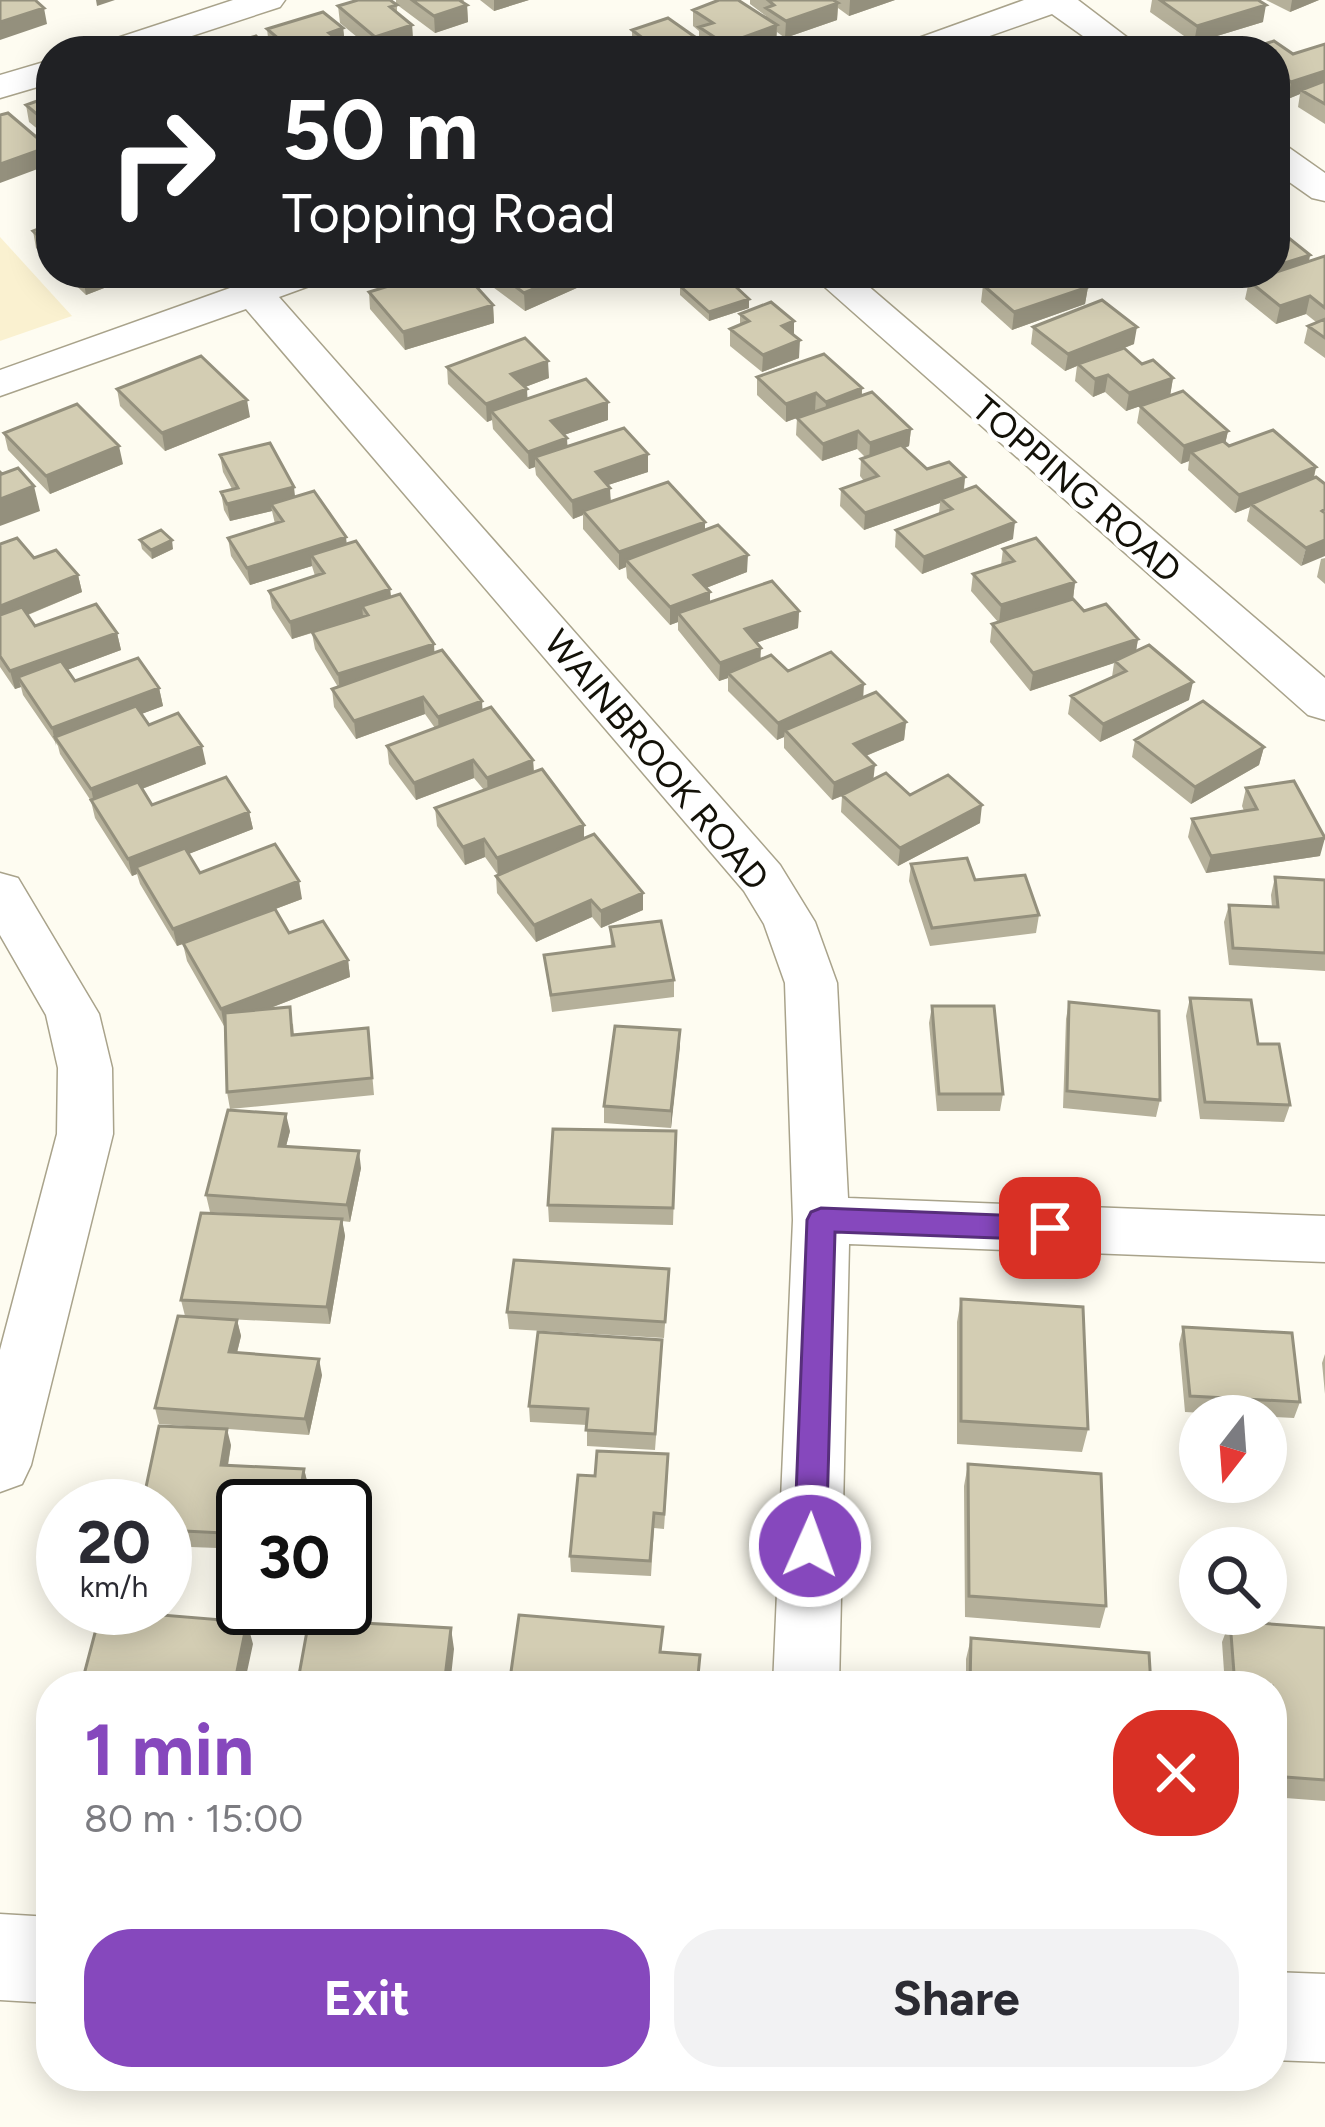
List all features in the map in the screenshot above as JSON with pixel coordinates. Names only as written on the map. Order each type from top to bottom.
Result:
[{"type":"street","points":[[158,36],[268,0]]},
{"type":"street","points":[[956,36],[1056,0],[1106,36]]},
{"type":"street","points":[[0,87],[36,76]]},
{"type":"street","points":[[1290,166],[1325,190]]},
{"type":"street","points":[[0,384],[268,288]]},
{"type":"street","name":"TOPPING ROAD","points":[[846,288],[1325,704]]},
{"type":"street","name":"WAINBROOK ROAD","points":[[254,293],[762,878],[789,922],[811,983],[821,1220],[806,1671]]},
{"type":"street","points":[[0,891],[72,1014],[85,1068],[85,1134],[0,1465]]},
{"type":"street","points":[[821,1220],[1325,1239]]},
{"type":"street","points":[[0,1957],[36,1959]]},
{"type":"street","points":[[1287,2017],[1325,2018]]},
{"type":"shaded area","points":[[0,237],[36,276],[36,288],[46,288],[72,316],[0,341]]},
{"type":"building","points":[[0,0],[35,0],[44,8],[0,22]]},
{"type":"building","points":[[358,0],[390,0],[397,5],[390,7],[412,25],[374,36],[338,6]]},
{"type":"building","points":[[412,0],[459,0],[467,5],[434,16]]},
{"type":"building","points":[[719,0],[738,0],[777,25],[747,36],[713,36],[699,27],[713,23],[693,10]]},
{"type":"building","points":[[768,0],[838,3],[786,21],[766,8],[774,5]]},
{"type":"building","points":[[1160,0],[1258,0],[1266,5],[1197,26]]},
{"type":"building","points":[[323,12],[343,28],[329,33],[333,36],[275,36],[267,29]]},
{"type":"building","points":[[668,18],[694,36],[640,36],[632,30]]},
{"type":"building","points":[[1325,44],[1325,71],[1291,82],[1290,52]]},
{"type":"building","points":[[1325,81],[1325,104],[1301,90]]},
{"type":"building","points":[[8,113],[36,137],[36,151],[0,164],[0,115]]},
{"type":"building","points":[[1290,239],[1310,255],[1290,261]]},
{"type":"building","points":[[1325,256],[1325,308],[1310,296],[1280,306],[1258,288],[1290,288],[1290,268]]},
{"type":"building","points":[[478,288],[493,305],[403,332],[369,292]]},
{"type":"building","points":[[682,288],[737,288],[749,299],[709,312]]},
{"type":"building","points":[[986,288],[1085,288],[1014,312]]},
{"type":"building","points":[[1102,300],[1137,327],[1068,354],[1033,327]]},
{"type":"building","points":[[771,302],[794,321],[782,326],[800,340],[763,355],[730,329],[749,321],[740,314]]},
{"type":"building","points":[[1325,319],[1325,338],[1308,326]]},
{"type":"building","points":[[525,338],[548,361],[511,374],[527,389],[486,404],[447,367]]},
{"type":"building","points":[[1124,348],[1142,364],[1153,360],[1173,378],[1129,393],[1108,375],[1095,379],[1078,364]]},
{"type":"building","points":[[824,354],[862,388],[826,402],[816,393],[786,404],[757,377]]},
{"type":"building","points":[[201,356],[247,400],[162,433],[117,389]]},
{"type":"building","points":[[586,379],[608,402],[551,421],[567,438],[528,452],[491,411]]},
{"type":"building","points":[[1183,391],[1228,431],[1184,446],[1140,406]]},
{"type":"building","points":[[872,392],[911,429],[870,443],[858,431],[823,444],[797,418]]},
{"type":"building","points":[[77,404],[119,446],[46,476],[4,433]]},
{"type":"building","points":[[624,428],[648,454],[596,472],[610,488],[572,501],[535,457]]},
{"type":"building","points":[[1273,430],[1316,467],[1239,495],[1191,452],[1223,441],[1229,446]]},
{"type":"building","points":[[270,443],[294,487],[227,504],[221,492],[238,488],[220,455]]},
{"type":"building","points":[[901,445],[927,469],[949,462],[965,477],[865,513],[841,489],[878,476],[861,459]]},
{"type":"building","points":[[18,468],[34,486],[0,499],[0,472]]},
{"type":"building","points":[[1316,477],[1325,484],[1325,540],[1306,548],[1251,504]]},
{"type":"building","points":[[668,482],[705,522],[619,552],[583,511]]},
{"type":"building","points":[[976,486],[1015,522],[924,557],[896,530],[952,509],[941,499]]},
{"type":"building","points":[[314,491],[346,537],[247,568],[228,538],[283,521],[271,504]]},
{"type":"building","points":[[718,525],[748,555],[694,575],[710,592],[670,607],[626,560]]},
{"type":"building","points":[[161,530],[172,540],[151,550],[140,540]]},
{"type":"building","points":[[17,538],[34,558],[56,550],[78,575],[0,606],[0,544]]},
{"type":"building","points":[[1036,538],[1075,582],[1001,605],[973,574],[1014,561],[1003,549]]},
{"type":"building","points":[[356,541],[390,589],[290,622],[269,591],[324,573],[311,555]]},
{"type":"building","points":[[772,581],[799,611],[745,629],[761,648],[720,663],[678,613]]},
{"type":"building","points":[[400,594],[434,644],[338,674],[312,632],[368,615],[362,606]]},
{"type":"building","points":[[1073,599],[1084,611],[1106,604],[1138,639],[1033,673],[992,624]]},
{"type":"building","points":[[96,604],[117,633],[10,671],[0,656],[0,615],[22,607],[35,626]]},
{"type":"building","points":[[1149,645],[1193,682],[1103,724],[1071,696],[1126,671],[1115,661]]},
{"type":"building","points":[[442,650],[482,701],[438,717],[423,697],[354,721],[332,689]]},
{"type":"building","points":[[831,652],[864,684],[778,723],[728,673],[771,655],[788,671]]},
{"type":"building","points":[[138,658],[159,688],[52,728],[18,677],[61,661],[75,681]]},
{"type":"building","points":[[876,692],[906,722],[854,744],[875,765],[834,783],[785,730]]},
{"type":"building","points":[[1203,701],[1264,747],[1195,787],[1135,740]]},
{"type":"building","points":[[136,706],[149,725],[178,713],[202,746],[91,789],[55,737]]},
{"type":"building","points":[[491,707],[533,760],[487,778],[473,760],[414,783],[387,746]]},
{"type":"building","points":[[542,769],[584,825],[497,858],[484,839],[463,847],[435,808]]},
{"type":"building","points":[[886,773],[910,795],[948,775],[982,805],[900,848],[842,795]]},
{"type":"building","points":[[226,777],[249,812],[128,859],[91,800],[138,782],[152,805]]},
{"type":"building","points":[[1294,781],[1325,838],[1211,856],[1192,819],[1257,809],[1246,788]]},
{"type":"building","points":[[594,834],[643,893],[601,911],[591,900],[534,925],[496,876]]},
{"type":"building","points":[[275,844],[299,881],[173,929],[136,867],[185,848],[200,873]]},
{"type":"building","points":[[967,858],[975,880],[1025,875],[1039,915],[932,928],[911,864]]},
{"type":"building","points":[[1275,877],[1325,880],[1325,953],[1233,948],[1229,905],[1278,907]]},
{"type":"building","points":[[275,909],[289,933],[323,921],[348,960],[221,1009],[183,943]]},
{"type":"building","points":[[661,921],[674,980],[551,995],[544,955],[614,946],[610,927]]},
{"type":"building","points":[[1190,998],[1251,1000],[1258,1044],[1279,1044],[1290,1105],[1205,1102]]},
{"type":"building","points":[[1069,1002],[1159,1011],[1160,1100],[1067,1091]]},
{"type":"building","points":[[932,1006],[994,1006],[1003,1094],[939,1094]]},
{"type":"building","points":[[290,1007],[292,1035],[368,1028],[372,1078],[227,1092],[225,1013]]},
{"type":"building","points":[[615,1026],[680,1030],[671,1111],[604,1106]]},
{"type":"building","points":[[228,1110],[286,1114],[279,1146],[359,1151],[347,1205],[206,1195]]},
{"type":"building","points":[[553,1129],[676,1131],[673,1208],[548,1205]]},
{"type":"building","points":[[201,1213],[342,1219],[327,1307],[181,1300]]},
{"type":"building","points":[[514,1260],[669,1269],[665,1322],[507,1312]]},
{"type":"building","points":[[961,1299],[1083,1307],[1088,1429],[961,1421]]},
{"type":"building","points":[[178,1316],[237,1320],[229,1352],[319,1359],[305,1419],[155,1408]]},
{"type":"building","points":[[1183,1327],[1292,1333],[1300,1402],[1287,1401],[1287,1395],[1190,1395]]},
{"type":"building","points":[[538,1332],[662,1340],[655,1434],[586,1430],[588,1409],[529,1406]]},
{"type":"building","points":[[159,1426],[227,1429],[221,1465],[304,1469],[302,1479],[216,1479],[216,1533],[192,1531],[192,1479],[148,1479]]},
{"type":"building","points":[[597,1451],[668,1454],[664,1514],[654,1513],[650,1561],[570,1556],[578,1475],[595,1476]]},
{"type":"building","points":[[968,1464],[1101,1474],[1106,1606],[969,1596]]},
{"type":"building","points":[[519,1615],[663,1627],[660,1652],[700,1655],[698,1671],[511,1671]]},
{"type":"building","points":[[192,1617],[216,1619],[216,1635],[244,1635],[237,1671],[85,1671],[94,1635],[192,1635]]},
{"type":"building","points":[[372,1624],[451,1628],[446,1671],[300,1671],[306,1635],[372,1635]]},
{"type":"building","points":[[1287,1625],[1325,1628],[1325,1780],[1287,1777],[1287,1671],[1234,1671],[1231,1635],[1287,1635]]},
{"type":"building","points":[[971,1638],[1149,1653],[1150,1671],[970,1671]]},
{"type":"route","points":[[810,1546],[821,1220],[1050,1228]]}]
